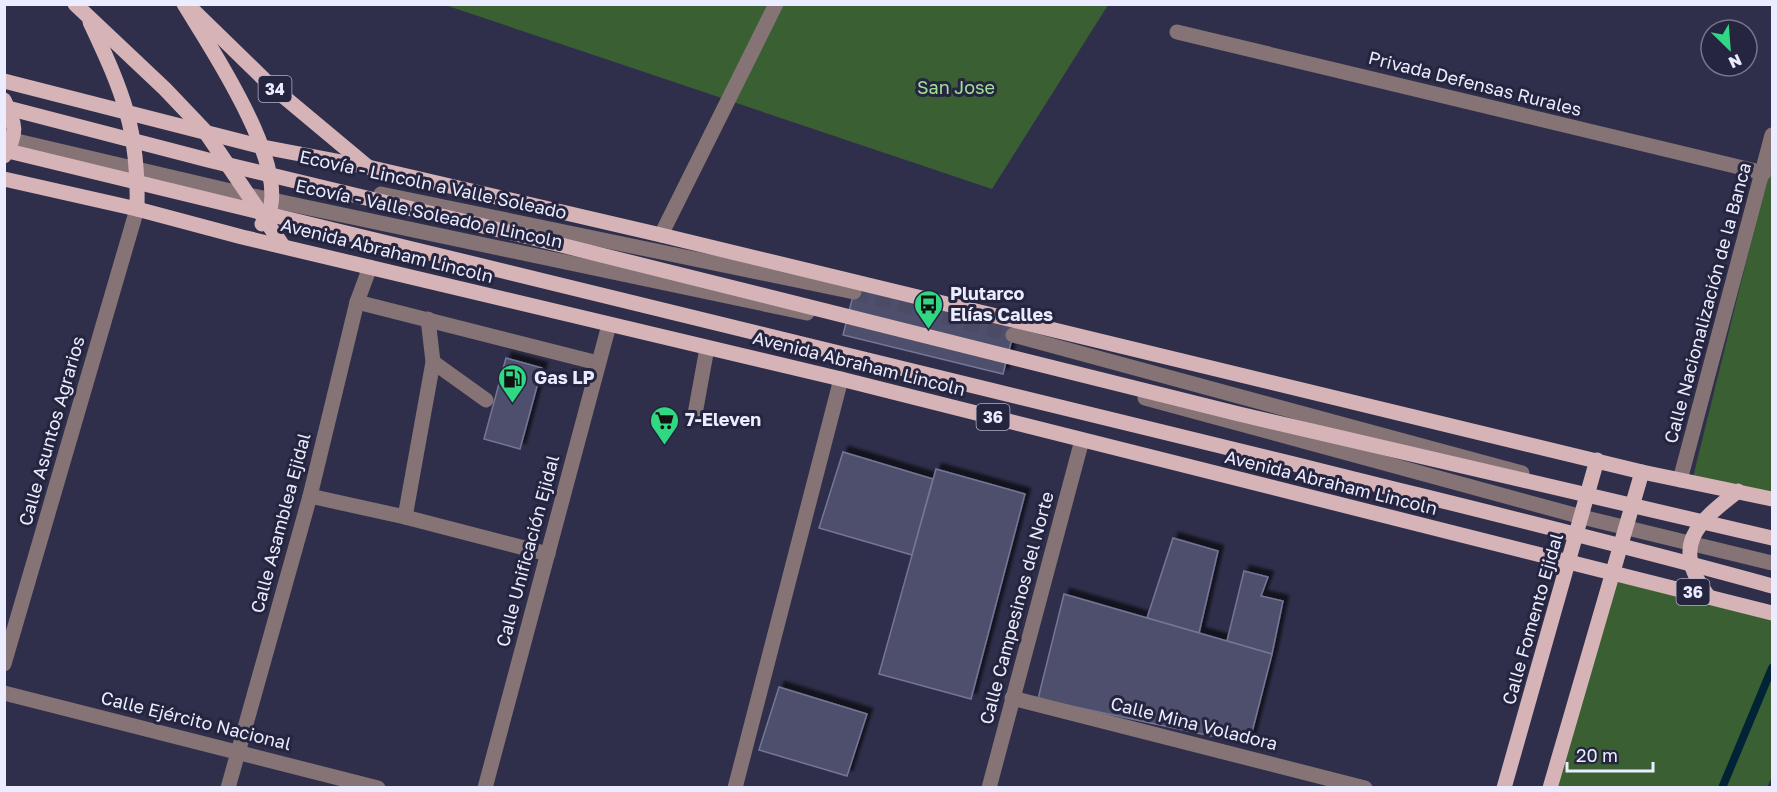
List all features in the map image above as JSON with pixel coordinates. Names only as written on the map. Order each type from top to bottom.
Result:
[{"type":"main road","points":[[75,4],[165,89],[204,130],[283,246]]},
{"type":"main road","points":[[186,4],[235,89],[263,147],[269,171],[270,200],[265,221],[242,237]]},
{"type":"main road","name":"34","points":[[186,4],[271,86],[368,167]]},
{"type":"main road","points":[[87,15],[128,112],[138,169],[137,209]]},
{"type":"main road","points":[[4,81],[204,130],[263,147],[368,167],[661,235],[1642,472],[1773,500]]},
{"type":"main road","points":[[4,100],[15,127],[4,156]]},
{"type":"main road","points":[[7,112],[517,234],[1239,414],[1773,536]]},
{"type":"main road","name":"36","points":[[8,143],[407,249],[780,336],[1618,543],[1773,585]]},
{"type":"main road","name":"Avenida Abraham Lincoln","points":[[4,180],[137,209],[242,237],[842,379],[1570,564],[1773,613]]},
{"type":"main road","name":"Calle Fomento Ejidal","points":[[1504,788],[1570,564],[1597,460]]},
{"type":"main road","points":[[1550,788],[1642,472]]},
{"type":"main road","points":[[1708,596],[1697,580],[1691,562],[1691,543],[1704,518],[1738,491]]},
{"type":"street","points":[[661,235],[776,4]]},
{"type":"street","name":"Privada Defensas Rurales","points":[[1177,32],[1764,173]]},
{"type":"street","name":"Ecovía - Lincoln a Valle Soleado","points":[[7,112],[228,163],[854,292]]},
{"type":"street","name":"Calle Nacionalización de la Banca","points":[[1680,480],[1773,135]]},
{"type":"street","name":"Ecovía - Valle Soleado a Lincoln","points":[[8,143],[846,322]]},
{"type":"street","name":"Calle Asuntos Agrarios","points":[[4,664],[137,209]]},
{"type":"street","name":"Calle Asamblea Ejidal","points":[[228,788],[310,496],[357,302],[370,267]]},
{"type":"street","points":[[357,302],[598,363]]},
{"type":"street","points":[[405,517],[433,362],[428,319]]},
{"type":"street","name":"Calle Unificación Ejidal","points":[[485,788],[609,325]]},
{"type":"street","points":[[1013,334],[1589,491],[1773,536]]},
{"type":"street","points":[[694,414],[707,348]]},
{"type":"street","points":[[1006,360],[1582,517],[1773,563]]},
{"type":"street","points":[[433,362],[486,400]]},
{"type":"street","points":[[735,788],[842,379]]},
{"type":"street","name":"Calle Campesinos del Norte","points":[[989,788],[1082,440]]},
{"type":"street","points":[[310,496],[405,517],[548,554]]},
{"type":"street","name":"Calle Ejército Nacional","points":[[4,693],[378,788]]},
{"type":"street","name":"Calle Mina Voladora","points":[[1012,698],[1365,788]]},
{"type":"green space","name":"San Jose","points":[[445,5],[1108,5],[992,189]]},
{"type":"green space","points":[[1772,157],[1772,495],[1693,477]]},
{"type":"green space","points":[[1614,573],[1772,614],[1772,777],[1767,787],[1550,788]]},
{"type":"building","name":"Plutarco Elías Calles","points":[[856,284],[1016,323],[1003,374],[843,335]]},
{"type":"building","name":"Gas LP","points":[[506,358],[542,368],[520,449],[484,439]]},
{"type":"building","points":[[843,452],[933,479],[912,555],[819,528]]},
{"type":"building","points":[[936,469],[1025,494],[971,699],[879,674]]},
{"type":"building","points":[[1173,538],[1218,551],[1199,633],[1147,618]]},
{"type":"building","points":[[1244,571],[1268,577],[1261,596],[1283,601],[1272,654],[1227,641]]},
{"type":"building","points":[[1064,594],[1272,654],[1249,744],[1038,699]]},
{"type":"building","points":[[779,687],[867,714],[847,776],[759,750]]},
{"type":"waterway","points":[[1722,788],[1772,668]]},
{"type":"tunnel","points":[[854,292],[1013,335]]},
{"type":"place","name":"Plutarco Elías Calles","points":[[929,330]]},
{"type":"place","name":"Gas LP","points":[[513,404]]},
{"type":"place","name":"7-Eleven","points":[[664,446]]}]
